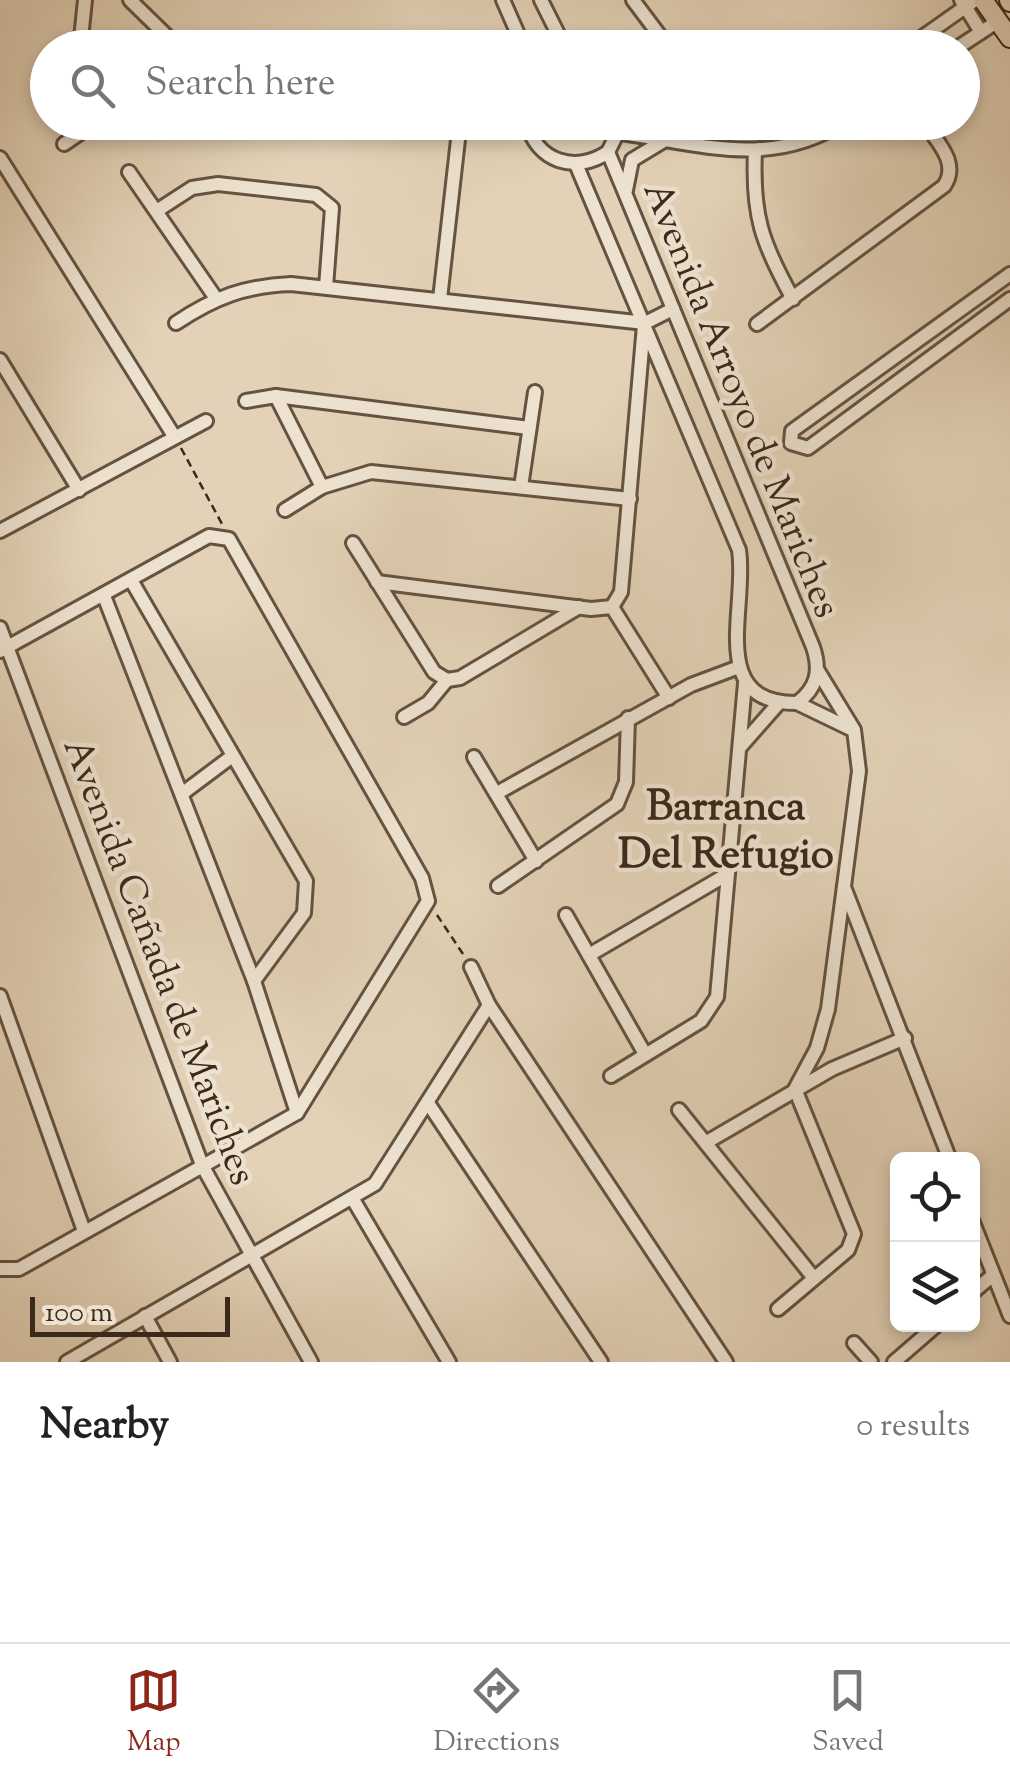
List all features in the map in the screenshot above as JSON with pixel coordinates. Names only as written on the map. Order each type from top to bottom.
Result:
[{"type":"main road","points":[[984,0],[990,26],[1010,38]]},
{"type":"street","points":[[82,30],[84,0]]},
{"type":"street","points":[[130,0],[161,30]]},
{"type":"street","points":[[503,0],[516,30]]},
{"type":"street","points":[[541,0],[556,30]]},
{"type":"street","points":[[633,0],[656,30]]},
{"type":"street","points":[[931,30],[967,2],[990,26],[980,33]]},
{"type":"street","points":[[64,144],[70,140]]},
{"type":"street","points":[[440,299],[458,140]]},
{"type":"street","points":[[534,140],[548,156],[576,164],[608,152],[615,140]]},
{"type":"street","points":[[626,193],[632,160],[664,140]]},
{"type":"street","points":[[673,140],[755,151],[798,147],[811,140]]},
{"type":"street","points":[[757,324],[944,186],[949,178],[949,160],[936,140]]},
{"type":"street","points":[[755,151],[754,204],[759,233],[793,299]]},
{"type":"street","name":"Avenida Arroyo de Mariches","points":[[608,152],[787,578],[818,671],[854,730]]},
{"type":"street","points":[[0,158],[174,436]]},
{"type":"street","name":"Avenida Arroyo de Mariches","points":[[576,164],[738,550],[739,667],[745,683]]},
{"type":"street","points":[[129,172],[215,297]]},
{"type":"street","points":[[158,210],[204,184],[316,195],[332,208],[326,287]]},
{"type":"street","points":[[996,283],[1009,300],[808,448],[791,443],[792,430],[996,283],[1010,274]]},
{"type":"street","points":[[176,323],[215,297],[265,285],[326,287],[644,323],[673,309]]},
{"type":"street","points":[[612,607],[621,592],[644,323]]},
{"type":"street","points":[[0,360],[79,490]]},
{"type":"street","points":[[887,363],[898,380]]},
{"type":"street","points":[[522,487],[535,392]]},
{"type":"street","points":[[246,401],[276,396],[528,428]]},
{"type":"street","points":[[276,396],[322,486]]},
{"type":"street","points":[[0,531],[206,421]]},
{"type":"street","points":[[285,510],[322,486],[371,472],[630,499]]},
{"type":"street","points":[[0,1269],[19,1269],[298,1113],[428,901],[422,878],[229,539],[209,536],[4,650]]},
{"type":"street","points":[[353,544],[434,672],[447,680],[460,678],[578,607]]},
{"type":"street","points":[[131,580],[308,892],[304,912],[254,982]]},
{"type":"street","points":[[378,582],[578,607],[612,607]]},
{"type":"street","points":[[104,596],[183,792],[298,1113]]},
{"type":"street","points":[[612,607],[668,698]]},
{"type":"street","name":"Avenida Cañada de Mariches","points":[[0,628],[4,650],[202,1164],[310,1362]]},
{"type":"street","points":[[497,793],[704,678],[739,667]]},
{"type":"street","points":[[797,703],[807,696],[818,671]]},
{"type":"street","points":[[404,717],[428,703],[447,680]]},
{"type":"street","points":[[745,683],[753,693],[778,704],[797,703],[854,730],[860,771],[828,1009],[817,1048],[795,1089]]},
{"type":"street","points":[[611,1076],[701,1021],[717,997],[745,683]]},
{"type":"street","points":[[741,746],[778,704]]},
{"type":"street","points":[[498,886],[617,804],[626,782],[628,718]]},
{"type":"street","points":[[183,792],[232,757]]},
{"type":"street","points":[[474,757],[536,861]]},
{"type":"street","points":[[589,956],[726,875]]},
{"type":"street","points":[[843,885],[947,1152]]},
{"type":"street","points":[[566,915],[645,1054]]},
{"type":"street","points":[[471,967],[489,1005],[726,1362]]},
{"type":"street","points":[[0,996],[84,1231]]},
{"type":"street","points":[[67,1362],[354,1201],[375,1184],[489,1005]]},
{"type":"street","points":[[707,1142],[832,1069],[904,1038]]},
{"type":"street","points":[[817,1048],[832,1069]]},
{"type":"street","points":[[778,1308],[848,1250],[854,1234],[795,1089]]},
{"type":"street","points":[[428,1103],[601,1362]]},
{"type":"street","points":[[679,1110],[813,1277]]},
{"type":"street","points":[[354,1201],[448,1362]]},
{"type":"street","points":[[980,1241],[1010,1316]]},
{"type":"street","points":[[980,1286],[993,1275]]},
{"type":"street","points":[[146,1316],[170,1362]]},
{"type":"street","points":[[894,1362],[929,1332]]},
{"type":"street","points":[[854,1343],[871,1362]]},
{"type":"path","points":[[174,436],[229,539]]},
{"type":"path","points":[[428,901],[471,967]]},
{"type":"district","name":"Barranca Del Refugio","points":[[726,828]]}]
